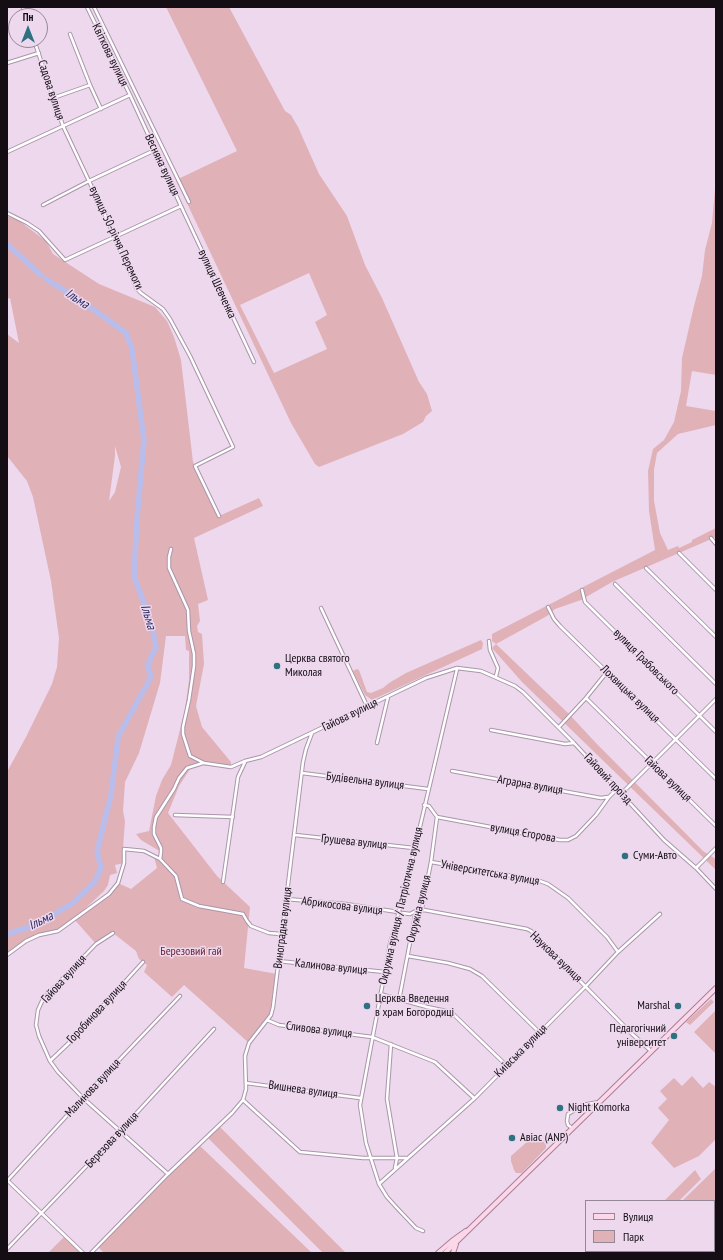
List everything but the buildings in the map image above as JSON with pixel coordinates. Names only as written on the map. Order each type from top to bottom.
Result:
[{"type":"main road","points":[[445,1253],[456,1244],[468,1230],[716,988]]},
{"type":"main road","points":[[438,1253],[455,1238],[468,1230]]},
{"type":"main road","points":[[454,1253],[456,1244]]},
{"type":"street","name":"Квіткова вулиця","points":[[7,152],[130,95],[87,7]]},
{"type":"street","points":[[94,7],[189,202]]},
{"type":"street","points":[[70,34],[90,85],[101,108]]},
{"type":"street","name":"Садова вулиця","points":[[37,48],[63,126]]},
{"type":"street","name":"Садова вулиця","points":[[7,63],[39,53]]},
{"type":"street","points":[[53,98],[90,85]]},
{"type":"street","name":"Весняна вулиця","points":[[7,213],[39,231],[65,260],[181,206],[130,95]]},
{"type":"street","name":"вулиця 50-річчя Перемоги","points":[[63,126],[137,288],[141,293],[163,309],[170,319],[190,356],[234,447],[195,466],[219,516]]},
{"type":"street","points":[[43,205],[88,181],[155,150]]},
{"type":"street","name":"вулиця Шевченка","points":[[181,206],[254,362]]},
{"type":"street","points":[[711,538],[716,544]]},
{"type":"street","points":[[171,549],[169,568],[188,610],[189,631],[194,654],[194,666],[183,734],[190,756],[204,763]]},
{"type":"street","points":[[679,553],[716,590]]},
{"type":"street","points":[[646,568],[716,637]]},
{"type":"street","points":[[615,584],[716,684]]},
{"type":"street","name":"вулиця Грабовського","points":[[582,590],[585,602],[716,732]]},
{"type":"street","name":"Лохвицька вулиця","points":[[548,607],[554,619],[560,626],[716,779]]},
{"type":"street","points":[[321,608],[367,706]]},
{"type":"street","points":[[489,641],[490,650],[498,668],[496,676]]},
{"type":"street","name":"Гайова вулиця","points":[[204,763],[231,767],[245,761],[261,757],[421,680],[457,668],[481,670],[496,676]]},
{"type":"street","name":"Окружна вулиця / Патріотична вулиця","points":[[424,1231],[416,1228],[387,1197],[379,1184],[365,1136],[360,1098],[390,944],[400,913],[457,668]]},
{"type":"street","points":[[559,727],[586,698],[607,672]]},
{"type":"street","name":"Гайовий проїзд","points":[[496,676],[523,692],[559,727],[664,840],[696,868],[716,889]]},
{"type":"street","points":[[377,743],[388,696]]},
{"type":"street","name":"Гайова вулиця","points":[[586,698],[716,826]]},
{"type":"street","points":[[621,794],[716,698]]},
{"type":"street","points":[[491,730],[565,744],[574,743]]},
{"type":"street","name":"Виноградна вулиця","points":[[243,1100],[246,1083],[245,1056],[248,1043],[268,1020],[273,1007],[302,773],[306,749],[312,733]]},
{"type":"street","points":[[223,882],[238,777],[245,761]]},
{"type":"street","points":[[160,859],[161,848],[154,834],[156,817],[174,789],[179,778],[187,768],[204,763]]},
{"type":"street","name":"Аграрна вулиця","points":[[452,771],[600,798],[609,797]]},
{"type":"street","name":"Будівельна вулиця","points":[[302,773],[428,789]]},
{"type":"street","name":"вулиця Єгорова","points":[[437,817],[560,840],[568,840],[576,836],[596,815],[609,797],[617,790]]},
{"type":"street","points":[[424,805],[429,806],[437,817]]},
{"type":"street","points":[[175,815],[233,817]]},
{"type":"street","name":"Окружна вулиця","points":[[399,1000],[416,911],[422,908],[431,862],[437,817]]},
{"type":"street","name":"Грушева вулиця","points":[[295,836],[414,848]]},
{"type":"street","points":[[696,868],[716,848]]},
{"type":"street","points":[[7,955],[32,938],[58,931],[109,894],[118,884],[124,863],[124,849],[144,851],[160,859],[176,876],[182,899],[199,906],[243,914],[251,926],[269,933],[281,934]]},
{"type":"street","name":"Університетська вулиця","points":[[431,862],[536,880],[548,884],[568,898],[608,937],[618,952]]},
{"type":"street","name":"Абрикосова вулиця","points":[[286,899],[346,904],[410,914],[416,911]]},
{"type":"street","name":"Наукова вулиця","points":[[416,911],[424,910],[527,929],[535,935],[631,1033],[652,1051]]},
{"type":"street","name":"Київська вулиця","points":[[379,1184],[474,1098],[540,1033],[618,952],[660,914]]},
{"type":"street","name":"Гайова вулиця","points":[[50,1061],[36,1025],[38,1010],[43,999],[96,944],[113,933]]},
{"type":"street","points":[[408,956],[448,963],[470,969],[482,976],[540,1033]]},
{"type":"street","name":"Калинова вулиця","points":[[278,961],[385,972]]},
{"type":"street","name":"Горобинова вулиця","points":[[50,1061],[70,1042],[143,962]]},
{"type":"street","points":[[380,994],[451,1012],[507,1066]]},
{"type":"street","name":"Малинова вулиця","points":[[7,1181],[180,996]]},
{"type":"street","name":"Сливова вулиця","points":[[268,1020],[279,1026],[372,1036],[435,1062],[474,1098]]},
{"type":"street","name":"Березова вулиця","points":[[7,1249],[120,1131],[214,1028]]},
{"type":"street","points":[[391,1044],[387,1099],[397,1158],[394,1170]]},
{"type":"street","points":[[50,1061],[58,1072],[83,1098],[168,1174]]},
{"type":"street","name":"Вишнева вулиця","points":[[246,1083],[360,1098]]},
{"type":"street","points":[[91,1253],[168,1174],[232,1113],[243,1100],[300,1152],[407,1158]]},
{"type":"street","points":[[572,1128],[568,1125],[568,1114],[583,1105],[600,1102]]},
{"type":"street","points":[[7,1181],[83,1253]]},
{"type":"green space","points":[[166,7],[229,7],[285,111],[291,115],[298,127],[319,174],[347,216],[365,265],[382,298],[419,382],[427,394],[432,411],[426,416],[423,422],[403,434],[319,467],[315,464],[291,423],[176,180],[237,151]],"holes":[[[309,273],[327,315],[315,322],[327,349],[274,373],[240,305]]]},
{"type":"green space","points":[[716,178],[716,375],[692,371],[686,406],[716,411],[716,425],[678,434],[657,453],[654,470],[654,501],[660,533],[668,550],[678,546],[679,548],[716,528],[716,537],[612,582],[581,600],[555,609],[547,616],[496,644],[492,641],[492,634],[655,550],[649,511],[648,471],[653,449],[664,440],[674,422],[681,391],[682,358],[702,276],[705,250],[712,223]]},
{"type":"green space","name":"Березовий гай","points":[[7,216],[18,220],[46,241],[53,254],[99,284],[155,307],[167,321],[174,337],[181,360],[193,462],[219,516],[259,498],[263,506],[194,538],[208,600],[198,604],[200,621],[197,626],[198,632],[202,634],[204,664],[196,706],[202,727],[231,762],[231,769],[203,765],[190,769],[179,786],[168,813],[217,876],[250,907],[244,968],[277,974],[271,1015],[249,1043],[184,985],[172,997],[144,972],[147,965],[139,959],[136,951],[113,933],[96,944],[74,919],[58,931],[26,941],[7,954],[7,772],[52,684],[57,667],[59,638],[51,581],[33,497],[27,481],[7,456],[7,334],[19,343],[10,298],[7,299]],"holes":[[[115,446],[121,467],[115,492],[109,501]],[[166,636],[185,636],[186,650],[189,651],[189,680],[185,710],[171,765],[162,780],[156,796],[149,831],[136,834],[141,840],[161,852],[159,859],[154,857],[157,868],[131,889],[118,883],[101,901],[77,916],[104,891],[108,885],[110,875],[117,873],[115,865],[124,863],[123,848],[125,821],[123,811],[125,782],[139,753],[160,683]]]},
{"type":"green space","points":[[481,640],[483,643],[482,649],[372,700],[365,695],[353,671],[357,669],[359,670],[367,692],[371,693],[383,688],[406,673]]},
{"type":"green space","points":[[496,644],[568,713],[703,851],[716,860],[716,870],[522,682],[492,648]]},
{"type":"green space","points":[[711,999],[714,1002],[690,1025],[686,1022]]},
{"type":"green space","points":[[716,1010],[716,1054],[694,1032]]},
{"type":"green space","points":[[692,1076],[703,1088],[709,1082],[716,1087],[716,1139],[699,1156],[674,1168],[651,1143],[669,1120],[658,1108],[667,1099],[660,1091],[674,1078],[682,1086]]},
{"type":"green space","points":[[219,1126],[346,1253],[323,1253],[207,1137]]},
{"type":"green space","points":[[533,1139],[544,1142],[546,1148],[522,1173],[516,1173],[511,1161],[511,1156],[528,1141]]},
{"type":"green space","points":[[199,1145],[312,1253],[104,1253],[98,1247]]},
{"type":"green space","points":[[716,1168],[716,1253],[628,1253],[715,1252],[715,1200],[683,1200]]},
{"type":"green space","points":[[695,1170],[701,1179],[680,1200],[665,1200]]},
{"type":"green space","points":[[65,1236],[83,1253],[48,1253]]},
{"type":"waterway","name":"Ільма","points":[[7,244],[41,275]]},
{"type":"waterway","name":"Ільма","points":[[7,934],[36,925],[73,903],[94,883],[101,868],[97,851],[111,795],[118,737],[151,677],[148,664],[156,647],[152,625],[134,576],[144,440],[132,349],[126,333],[83,302],[46,279]]},
{"type":"place","name":"Церква святого Миколая","points":[[277,666]]},
{"type":"place","name":"Суми-Авто","points":[[625,856]]},
{"type":"place","name":"Церква Введення в храм Богородиці","points":[[367,1006]]},
{"type":"place","name":"Marshal","points":[[678,1006]]},
{"type":"place","name":"Педагогічний університет","points":[[674,1036]]},
{"type":"place","name":"Night Komorka","points":[[560,1108]]},
{"type":"place","name":"Авіас (ANP)","points":[[512,1138]]}]
